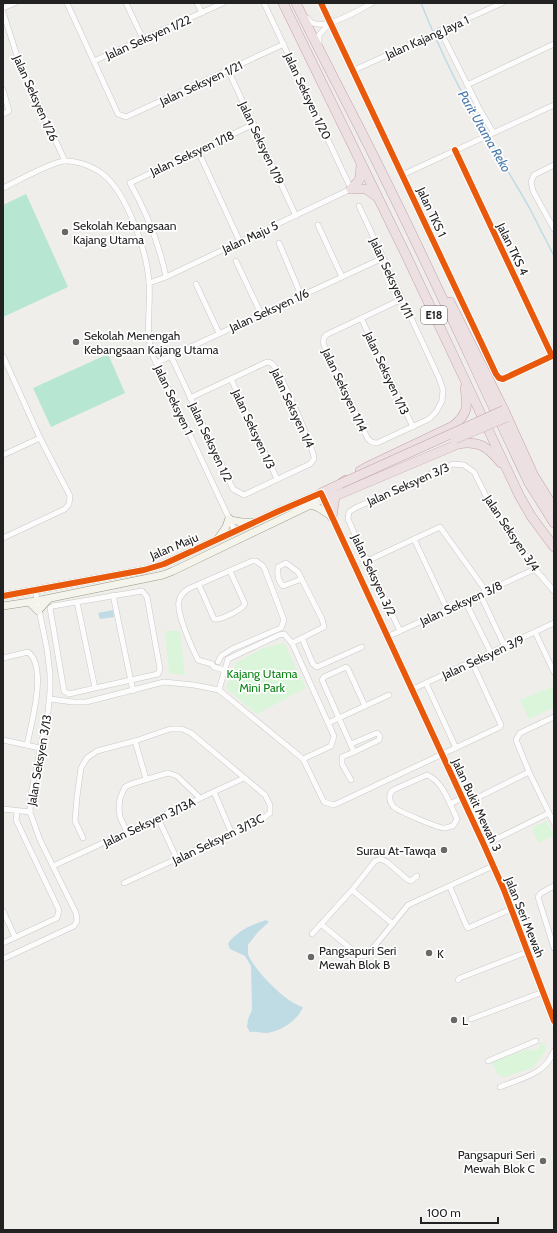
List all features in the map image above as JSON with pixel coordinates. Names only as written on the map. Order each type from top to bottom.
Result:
[{"type":"highway","name":"E18","points":[[283,3],[361,162],[508,472],[531,516],[554,547]]},
{"type":"highway","name":"E18","points":[[297,3],[321,56],[346,102],[414,239],[526,476],[554,523]]},
{"type":"highway","points":[[351,189],[360,179],[361,162]]},
{"type":"highway","points":[[351,189],[366,189],[378,198]]},
{"type":"highway","points":[[414,239],[423,247],[505,413],[534,476],[554,508]]},
{"type":"highway","points":[[322,496],[345,480],[372,465],[453,426],[462,419],[466,410],[466,400],[465,388],[461,373]]},
{"type":"highway","points":[[322,496],[328,496],[350,484],[505,413]]},
{"type":"highway","points":[[340,484],[505,413]]},
{"type":"highway","points":[[322,496],[328,499],[458,444],[468,442],[475,443],[489,449],[508,472]]},
{"type":"highway","points":[[332,517],[335,496]]},
{"type":"street","points":[[3,8],[15,3]]},
{"type":"street","points":[[68,3],[94,61]]},
{"type":"street","points":[[126,3],[142,39]]},
{"type":"street","points":[[197,3],[202,13]]},
{"type":"street","name":"Jalan Seksyen 1/22","points":[[94,61],[223,3]]},
{"type":"street","name":"Jalan Seksyen 1/20","points":[[264,3],[351,189]]},
{"type":"street","points":[[297,3],[308,21],[312,24],[320,25],[330,23],[372,3]]},
{"type":"street","name":"Jalan TKS 1","points":[[321,3],[496,374],[499,378],[503,379],[552,356]]},
{"type":"street","name":"Jalan Kajang Jaya 1","points":[[352,71],[502,3]]},
{"type":"street","name":"Jalan Seksyen 1/26","points":[[3,12],[18,62],[65,161]]},
{"type":"street","points":[[321,56],[318,40],[319,35],[330,23]]},
{"type":"street","points":[[439,31],[493,132]]},
{"type":"street","name":"Jalan Seksyen 1/21","points":[[94,61],[118,114],[126,117],[284,44]]},
{"type":"street","points":[[467,85],[554,44]]},
{"type":"street","name":"Jalan Seksyen 1/19","points":[[228,70],[296,216]]},
{"type":"street","points":[[3,90],[8,110],[3,114]]},
{"type":"street","points":[[402,175],[554,105]]},
{"type":"street","name":"Jalan Seksyen 1/18","points":[[166,277],[157,240],[150,221],[130,183],[254,124]]},
{"type":"street","points":[[198,150],[240,242]]},
{"type":"street","name":"Jalan TKS 4","points":[[454,150],[552,356]]},
{"type":"street","points":[[3,188],[55,164],[65,161]]},
{"type":"street","name":"Jalan Seksyen 1","points":[[65,161],[90,167],[104,175],[116,190],[136,230],[145,255],[149,283],[149,340],[152,354],[235,531]]},
{"type":"street","points":[[554,165],[534,175],[531,182],[533,191],[554,229]]},
{"type":"street","name":"Jalan Maju 5","points":[[149,283],[166,277],[351,189]]},
{"type":"street","name":"Jalan Seksyen 1/11","points":[[359,206],[439,378],[443,390],[442,401],[436,412],[429,419],[377,443],[369,441]]},
{"type":"street","points":[[318,225],[342,277]]},
{"type":"street","points":[[279,243],[301,295]]},
{"type":"street","name":"Jalan Seksyen 1/6","points":[[156,363],[383,258]]},
{"type":"street","points":[[236,261],[261,314]]},
{"type":"street","points":[[196,284],[220,333]]},
{"type":"street","points":[[361,318],[402,299]]},
{"type":"street","name":"Jalan Seksyen 1/14","points":[[361,318],[326,335],[323,343],[369,441]]},
{"type":"street","name":"Jalan Seksyen 1/13","points":[[361,318],[413,427]]},
{"type":"street","points":[[3,356],[40,438],[70,496],[69,504],[65,509],[3,538]]},
{"type":"street","name":"Jalan Seksyen 1/2","points":[[171,356],[233,489],[244,494],[310,464],[314,459]]},
{"type":"street","name":"Jalan Seksyen 1/4","points":[[231,379],[266,362],[271,362],[274,365],[311,446],[314,459]]},
{"type":"street","points":[[190,398],[231,379]]},
{"type":"street","name":"Jalan Seksyen 1/3","points":[[231,379],[277,479]]},
{"type":"street","points":[[3,455],[40,438]]},
{"type":"street","name":"Jalan Seksyen 3/3","points":[[348,519],[349,512],[355,508],[453,464],[464,465],[474,472]]},
{"type":"street","name":"Jalan Seksyen 3/4","points":[[474,472],[493,510],[535,569],[554,591]]},
{"type":"street","name":"Jalan Maju","points":[[3,606],[49,599],[163,575],[223,548],[311,505],[322,496]]},
{"type":"street","name":"Jalan Maju","points":[[3,596],[144,570],[164,564],[254,522],[322,496]]},
{"type":"street","name":"Jalan Bukit Mewah 3","points":[[322,496],[493,866]]},
{"type":"street","points":[[311,505],[319,508],[332,517]]},
{"type":"street","points":[[218,539],[230,519],[242,522],[254,522]]},
{"type":"street","name":"Jalan Seksyen 3/2","points":[[348,519],[400,631]]},
{"type":"street","points":[[367,561],[440,527],[486,591]]},
{"type":"street","points":[[223,548],[231,539],[235,531],[251,534]]},
{"type":"street","points":[[414,539],[447,609]]},
{"type":"street","points":[[218,662],[221,656],[232,649],[280,628],[284,620],[265,570],[260,563],[256,561],[252,561],[188,589],[179,599],[178,606],[188,640],[198,660],[212,664],[214,667],[224,670]]},
{"type":"street","points":[[292,643],[324,627],[322,618],[298,572],[286,563],[278,566],[277,572],[280,583],[283,586],[302,580]]},
{"type":"street","name":"Jalan Seksyen 3/8","points":[[387,637],[535,569]]},
{"type":"street","points":[[199,584],[214,618],[218,620],[242,608],[245,604],[230,571]]},
{"type":"street","points":[[35,590],[32,602],[38,611],[49,599]]},
{"type":"street","points":[[142,591],[147,597],[160,669],[158,674],[68,694],[64,691],[50,608],[53,606],[113,595],[142,591]]},
{"type":"street","points":[[480,594],[505,647]]},
{"type":"street","points":[[113,595],[133,691]]},
{"type":"street","points":[[465,601],[491,653]]},
{"type":"street","points":[[77,602],[95,688]]},
{"type":"street","name":"Jalan Seksyen 3/13","points":[[3,959],[67,930],[74,926],[77,921],[76,913],[40,840],[30,812],[31,794],[50,699],[48,655],[38,611]]},
{"type":"street","name":"Jalan Seksyen 3/9","points":[[411,690],[554,623]]},
{"type":"street","points":[[535,632],[554,672]]},
{"type":"street","points":[[219,690],[228,659],[284,634],[292,643],[334,736],[331,746],[303,759]]},
{"type":"street","points":[[302,638],[313,664],[317,667],[362,647]]},
{"type":"street","points":[[3,658],[28,652],[32,655],[36,662],[38,673],[36,700],[27,745]]},
{"type":"street","points":[[212,664],[216,661],[226,665]]},
{"type":"street","points":[[50,699],[86,702],[164,682],[194,685],[219,690],[303,759],[324,802],[334,805],[500,727],[472,662]]},
{"type":"street","points":[[354,752],[322,684],[322,680],[324,677],[346,667],[365,706]]},
{"type":"street","points":[[426,683],[456,748]]},
{"type":"street","points":[[328,723],[389,695]]},
{"type":"street","points":[[553,718],[520,733],[517,738],[518,745],[554,823]]},
{"type":"street","name":"Jalan Seksyen 3/13C","points":[[83,838],[75,821],[81,768],[87,758],[97,751],[135,741],[170,729],[182,729],[191,733],[265,795],[270,805],[270,813],[261,820],[124,883]]},
{"type":"street","points":[[351,744],[377,733],[380,736],[379,740],[342,757],[342,764],[351,780]]},
{"type":"street","points":[[3,740],[40,748]]},
{"type":"street","points":[[135,741],[146,779]]},
{"type":"street","points":[[465,804],[530,772]]},
{"type":"street","points":[[127,832],[120,817],[119,808],[120,798],[125,787],[168,773],[177,776],[200,798]]},
{"type":"street","points":[[427,775],[432,777],[439,784],[450,804],[457,819],[453,826],[444,828],[399,810],[391,803],[390,793],[393,790],[427,775]]},
{"type":"street","name":"Jalan Seksyen 3/13A","points":[[53,866],[244,778]]},
{"type":"street","points":[[214,792],[232,834]]},
{"type":"street","points":[[450,804],[462,798]]},
{"type":"street","points":[[3,809],[17,812],[30,812]]},
{"type":"street","points":[[3,943],[57,918],[59,910],[16,820],[17,812]]},
{"type":"street","points":[[484,845],[549,814]]},
{"type":"street","points":[[158,818],[177,859]]},
{"type":"street","points":[[312,934],[322,925],[375,861],[381,859],[387,862],[408,880],[411,881],[417,876]]},
{"type":"street","points":[[322,925],[360,956],[365,956],[369,954],[408,905],[493,866]]},
{"type":"street","name":"Jalan Seri Mewah","points":[[493,866],[554,1021]]},
{"type":"street","points":[[554,886],[541,893],[538,897],[553,937],[554,948]]},
{"type":"street","points":[[450,887],[468,928],[511,909]]},
{"type":"street","points":[[352,890],[393,924]]},
{"type":"street","points":[[3,911],[15,937]]},
{"type":"street","points":[[458,980],[527,952]]},
{"type":"street","points":[[471,1019],[543,992]]},
{"type":"street","points":[[488,1061],[536,1041]]},
{"type":"street","points":[[500,1087],[530,1076],[539,1071],[547,1064],[554,1051]]},
{"type":"green space","points":[[26,194],[68,287],[3,317],[3,205]]},
{"type":"green space","points":[[108,354],[125,393],[51,427],[33,388]]},
{"type":"green space","points":[[165,631],[180,631],[185,675],[169,673]]},
{"type":"green space","name":"Kajang Utama Mini Park","points":[[284,643],[306,688],[257,714],[226,688],[236,663],[261,649]]},
{"type":"green space","points":[[554,686],[554,707],[529,719],[520,700]]},
{"type":"green space","points":[[546,821],[554,835],[538,843],[532,828]]},
{"type":"green space","points":[[544,1042],[546,1050],[533,1068],[504,1077],[498,1075],[493,1061],[529,1049],[531,1051],[540,1048],[539,1043]]},
{"type":"water","points":[[113,610],[114,617],[100,619],[98,613]]},
{"type":"water","points":[[266,920],[269,922],[258,932],[248,945],[248,954],[256,968],[271,985],[288,1000],[303,1007],[301,1012],[293,1021],[283,1028],[266,1033],[250,1032],[247,1027],[248,1019],[252,1010],[251,966],[245,956],[230,949],[228,944],[240,932],[250,926]]},
{"type":"waterway","name":"Parit Utama Reko","points":[[421,3],[450,70],[467,103],[486,134]]},
{"type":"waterway","name":"Parit Utama Reko","points":[[488,137],[529,207],[554,256]]},
{"type":"cycle path","points":[[321,3],[496,374],[499,378],[503,379],[552,356],[455,150]]},
{"type":"cycle path","points":[[3,596],[144,570],[164,564],[321,493],[504,890],[554,1021]]},
{"type":"place","name":"Sekolah Kebangsaan Kajang Utama","points":[[65,232]]},
{"type":"place","name":"Sekolah Menengah Kebangsaan Kajang Utama","points":[[76,342]]},
{"type":"place","name":"Surau At-Tawqa","points":[[444,850]]},
{"type":"place","name":"K","points":[[429,953]]},
{"type":"place","name":"Pangsapuri Seri Mewah Blok B","points":[[311,957]]},
{"type":"place","name":"L","points":[[454,1020]]},
{"type":"place","name":"Pangsapuri Seri Mewah Blok C","points":[[543,1161]]}]
